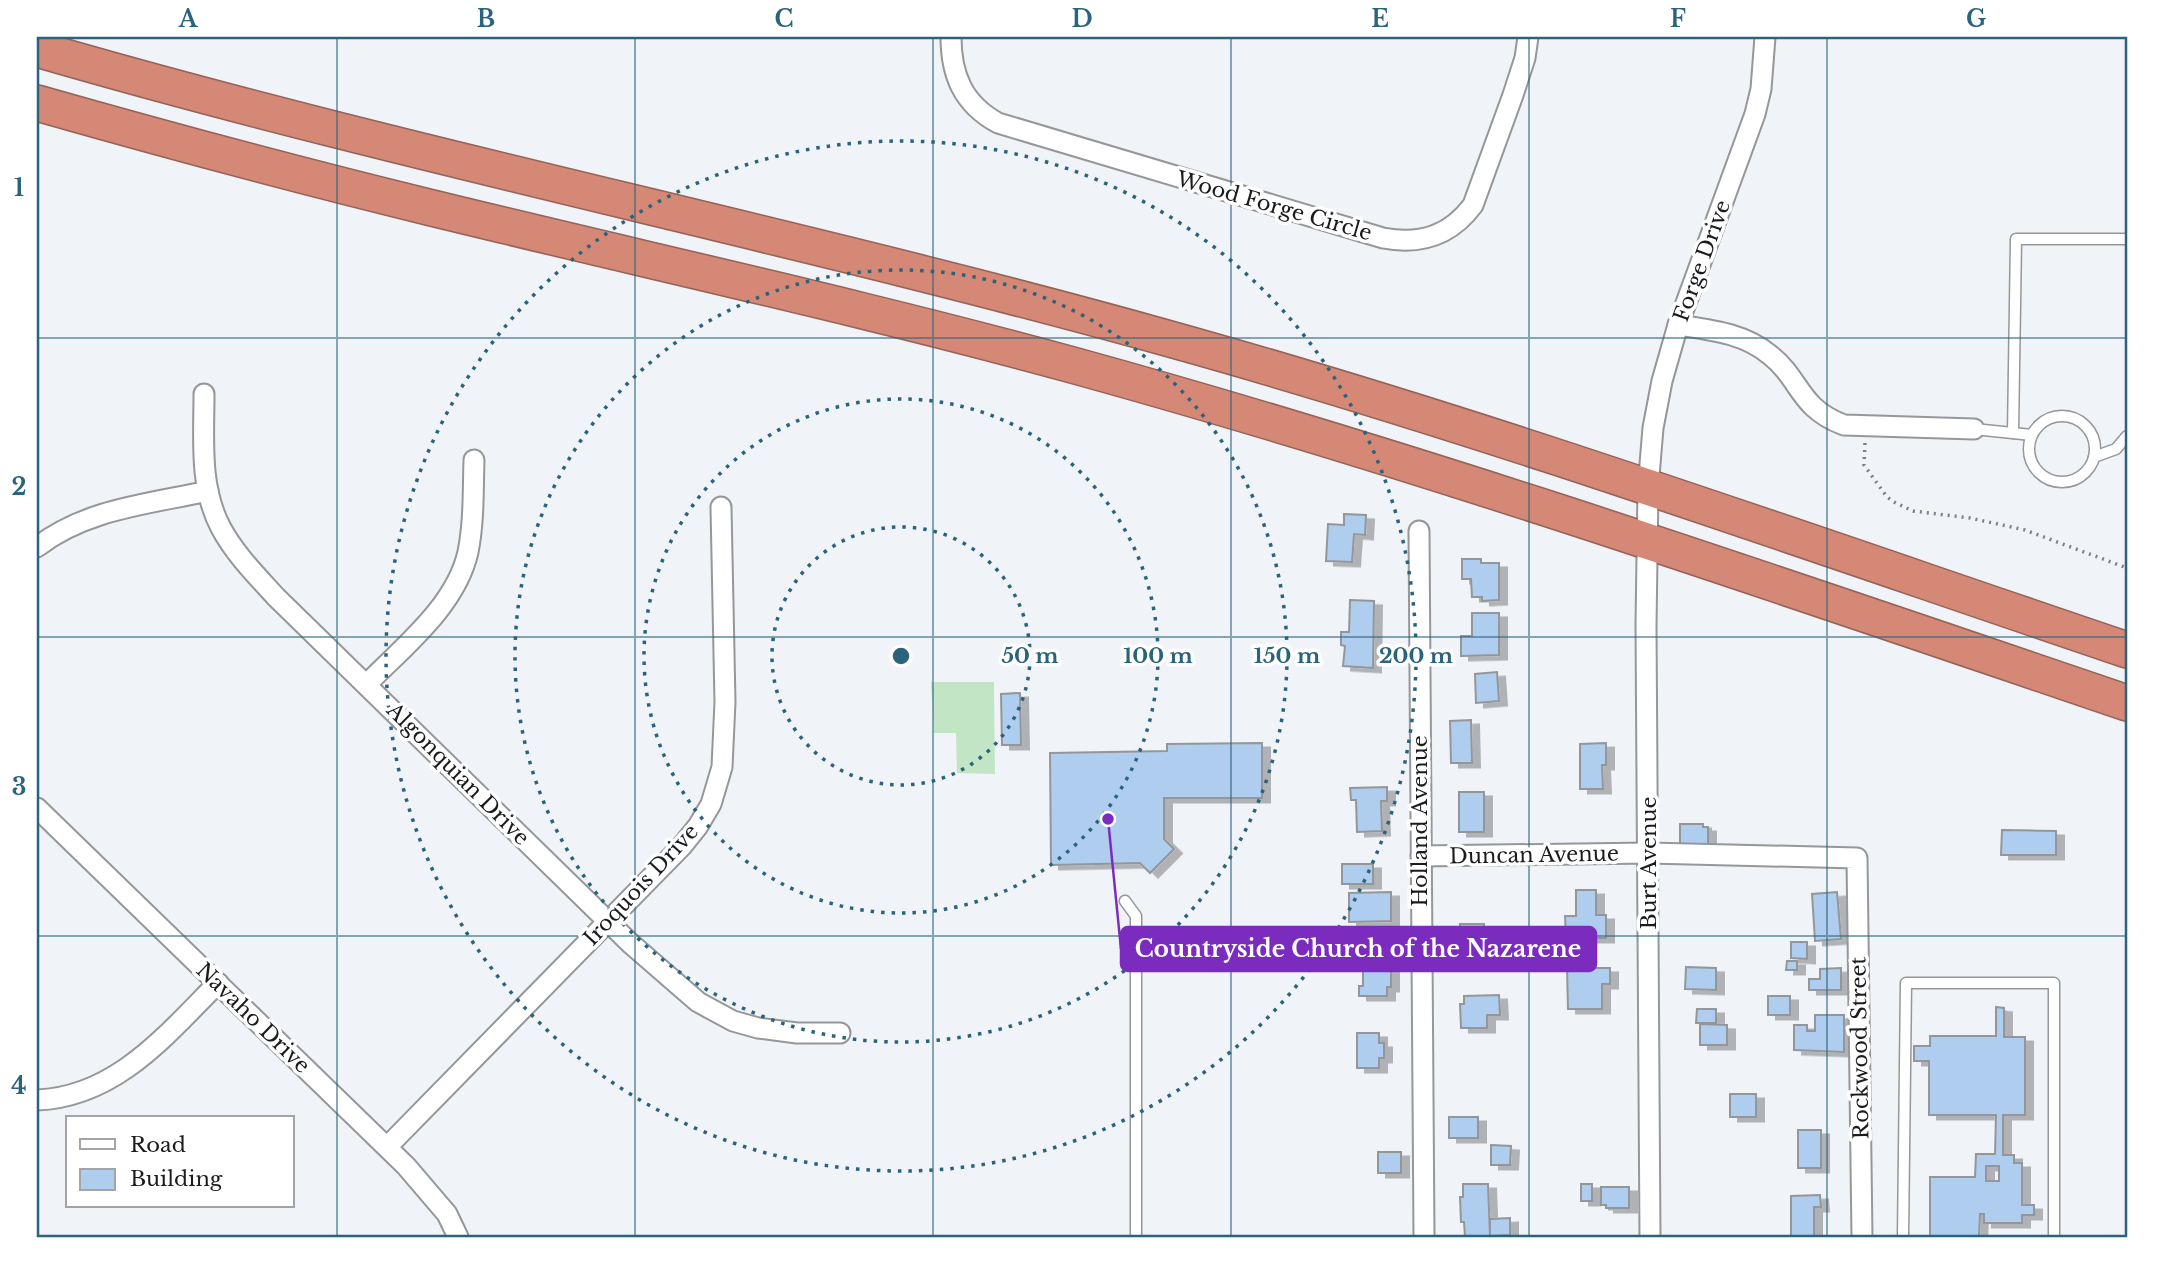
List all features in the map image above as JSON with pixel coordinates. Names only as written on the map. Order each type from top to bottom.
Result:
[{"type":"highway","points":[[37,49],[270,114],[821,247],[1169,338],[1419,413],[2127,650]]},
{"type":"highway","points":[[37,103],[203,150],[400,200],[752,283],[1076,366],[1311,433],[1647,541],[2127,703]]},
{"type":"street","name":"Wood Forge Circle","points":[[951,37],[952,64],[961,88],[977,109],[998,123],[1382,238],[1408,241],[1421,240],[1445,231],[1473,205],[1513,95],[1525,58],[1528,37]]},
{"type":"street","name":"Forge Drive","points":[[1648,488],[1653,428],[1662,381],[1678,325],[1755,114],[1762,89],[1765,37]]},
{"type":"street","points":[[1678,325],[1723,332],[1770,354],[1810,405],[1844,425],[1975,429]]},
{"type":"street","name":"Algonquian Drive","points":[[204,394],[204,463],[208,491],[220,525],[241,558],[276,597],[608,922],[698,1002],[721,1015],[758,1028],[784,1032],[840,1032]]},
{"type":"street","points":[[367,684],[424,626],[453,590],[464,566],[470,541],[474,460]]},
{"type":"street","name":"Burt Avenue","points":[[1648,488],[1650,1237]]},
{"type":"street","points":[[37,547],[69,526],[93,516],[208,491]]},
{"type":"street","name":"Iroquois Drive","points":[[387,1147],[682,846],[698,826],[716,792],[722,767],[725,702],[721,507]]},
{"type":"street","name":"Holland Avenue","points":[[1419,531],[1424,1237]]},
{"type":"street","name":"Navaho Drive","points":[[37,808],[387,1147],[432,1194],[447,1214],[458,1237]]},
{"type":"street","name":"Duncan Avenue","points":[[1421,856],[1649,853],[1857,858]]},
{"type":"street","name":"Rockwood Street","points":[[1857,858],[1862,1237]]},
{"type":"street","points":[[37,1100],[67,1096],[92,1088],[137,1063],[218,983]]},
{"type":"lane","points":[[2013,433],[2016,239],[2127,239]]},
{"type":"lane","points":[[2068,416],[2087,427],[2092,436],[2094,457],[2082,475],[2062,482],[2051,480],[2034,467],[2029,446],[2032,435],[2047,420],[2068,416]]},
{"type":"lane","points":[[1975,429],[2032,435]]},
{"type":"lane","points":[[2094,457],[2116,449],[2127,436]]},
{"type":"lane","points":[[1125,901],[1136,916],[1136,1237]]},
{"type":"lane","points":[[1903,1237],[1906,983],[2054,983],[2054,1237]]},
{"type":"path","points":[[1865,426],[1864,465],[1894,502],[1913,511],[1970,518],[2025,530],[2127,569]]},
{"type":"green space","points":[[931,682],[994,682],[995,774],[957,773],[956,733],[934,733]]},
{"type":"building","points":[[1344,514],[1366,515],[1365,535],[1354,534],[1352,562],[1326,561],[1328,524],[1344,525]]},
{"type":"building","points":[[1462,559],[1499,563],[1499,600],[1482,601],[1482,597],[1472,597],[1471,579],[1462,579]]},
{"type":"building","points":[[1350,600],[1374,601],[1373,668],[1343,666],[1345,646],[1341,645],[1341,632],[1349,632]]},
{"type":"building","points":[[1472,613],[1499,613],[1499,655],[1461,656],[1461,636],[1472,636]]},
{"type":"building","points":[[1497,672],[1499,701],[1476,703],[1475,674]]},
{"type":"building","points":[[1020,693],[1021,745],[1002,745],[1001,694]]},
{"type":"building","points":[[1471,720],[1472,763],[1451,763],[1450,721]]},
{"type":"building","points":[[1262,743],[1262,798],[1164,798],[1164,839],[1174,849],[1150,873],[1140,863],[1051,865],[1050,753],[1167,751],[1167,744]]},
{"type":"building","points":[[1606,743],[1606,765],[1602,765],[1603,789],[1580,789],[1580,744]]},
{"type":"building","points":[[1387,787],[1387,801],[1381,801],[1382,831],[1357,832],[1356,800],[1351,800],[1350,788]]},
{"type":"building","points":[[1459,792],[1484,792],[1484,832],[1459,832]]},
{"type":"building","points":[[1680,824],[1703,824],[1703,827],[1708,827],[1708,844],[1703,844],[1704,848],[1680,848]]},
{"type":"building","points":[[2002,830],[2056,831],[2056,855],[2001,855]]},
{"type":"building","points":[[1342,864],[1373,864],[1373,884],[1342,884]]},
{"type":"building","points":[[1576,890],[1596,890],[1596,915],[1606,915],[1606,938],[1566,938],[1565,916],[1576,916]]},
{"type":"building","points":[[1391,892],[1391,921],[1349,922],[1349,893]]},
{"type":"building","points":[[1837,892],[1841,939],[1815,941],[1812,894]]},
{"type":"building","points":[[1460,924],[1484,924],[1485,964],[1460,964]]},
{"type":"building","points":[[1791,942],[1807,942],[1807,959],[1791,958]]},
{"type":"building","points":[[1366,959],[1391,959],[1391,987],[1387,987],[1387,996],[1359,996],[1359,986],[1363,986],[1363,971],[1366,971]]},
{"type":"building","points":[[1787,961],[1797,961],[1797,970],[1786,970]]},
{"type":"building","points":[[1686,967],[1716,968],[1716,990],[1685,989]]},
{"type":"building","points":[[1567,968],[1610,968],[1610,984],[1602,984],[1602,1009],[1568,1009]]},
{"type":"building","points":[[1841,968],[1841,990],[1809,990],[1809,979],[1820,979],[1820,969]]},
{"type":"building","points":[[1499,995],[1500,1015],[1487,1015],[1487,1028],[1461,1028],[1460,1004],[1464,1004],[1464,996]]},
{"type":"building","points":[[1768,996],[1790,996],[1790,1015],[1768,1015]]},
{"type":"building","points":[[1996,1007],[2004,1008],[2004,1037],[2025,1037],[2025,1115],[2003,1115],[2003,1155],[2014,1155],[2014,1163],[2022,1163],[2022,1205],[2034,1205],[2034,1215],[2022,1215],[2022,1223],[1984,1223],[1984,1214],[1980,1214],[1979,1236],[1930,1236],[1930,1177],[1975,1177],[1976,1154],[1995,1154],[1996,1115],[1929,1115],[1929,1061],[1914,1061],[1914,1046],[1930,1046],[1930,1036],[1996,1036]],"holes":[[[1986,1166],[1999,1166],[1999,1181],[1986,1181]]]},
{"type":"building","points":[[1697,1009],[1716,1009],[1716,1023],[1696,1023]]},
{"type":"building","points":[[1815,1015],[1844,1015],[1844,1052],[1794,1050],[1794,1025],[1807,1025],[1807,1031],[1815,1031]]},
{"type":"building","points":[[1700,1024],[1727,1025],[1727,1045],[1700,1045]]},
{"type":"building","points":[[1357,1033],[1379,1033],[1379,1043],[1384,1043],[1384,1058],[1379,1058],[1379,1068],[1357,1068]]},
{"type":"building","points":[[1730,1094],[1756,1094],[1756,1117],[1730,1117]]},
{"type":"building","points":[[1449,1117],[1478,1117],[1478,1138],[1449,1138]]},
{"type":"building","points":[[1798,1130],[1821,1130],[1821,1168],[1798,1168]]},
{"type":"building","points":[[1491,1145],[1511,1146],[1510,1165],[1491,1165]]},
{"type":"building","points":[[1378,1152],[1401,1152],[1401,1173],[1378,1173]]},
{"type":"building","points":[[1463,1184],[1488,1184],[1490,1237],[1465,1237],[1464,1222],[1461,1222],[1460,1197],[1463,1197]]},
{"type":"building","points":[[1581,1184],[1592,1184],[1592,1201],[1581,1201]]},
{"type":"building","points":[[1601,1187],[1629,1187],[1629,1208],[1606,1208],[1606,1205],[1601,1205]]},
{"type":"building","points":[[1820,1195],[1821,1207],[1814,1207],[1814,1237],[1791,1237],[1791,1196]]},
{"type":"building","points":[[1510,1218],[1510,1235],[1490,1236],[1490,1219]]},
{"type":"place","name":"Countryside Church of the Nazarene","points":[[1108,819]]}]
